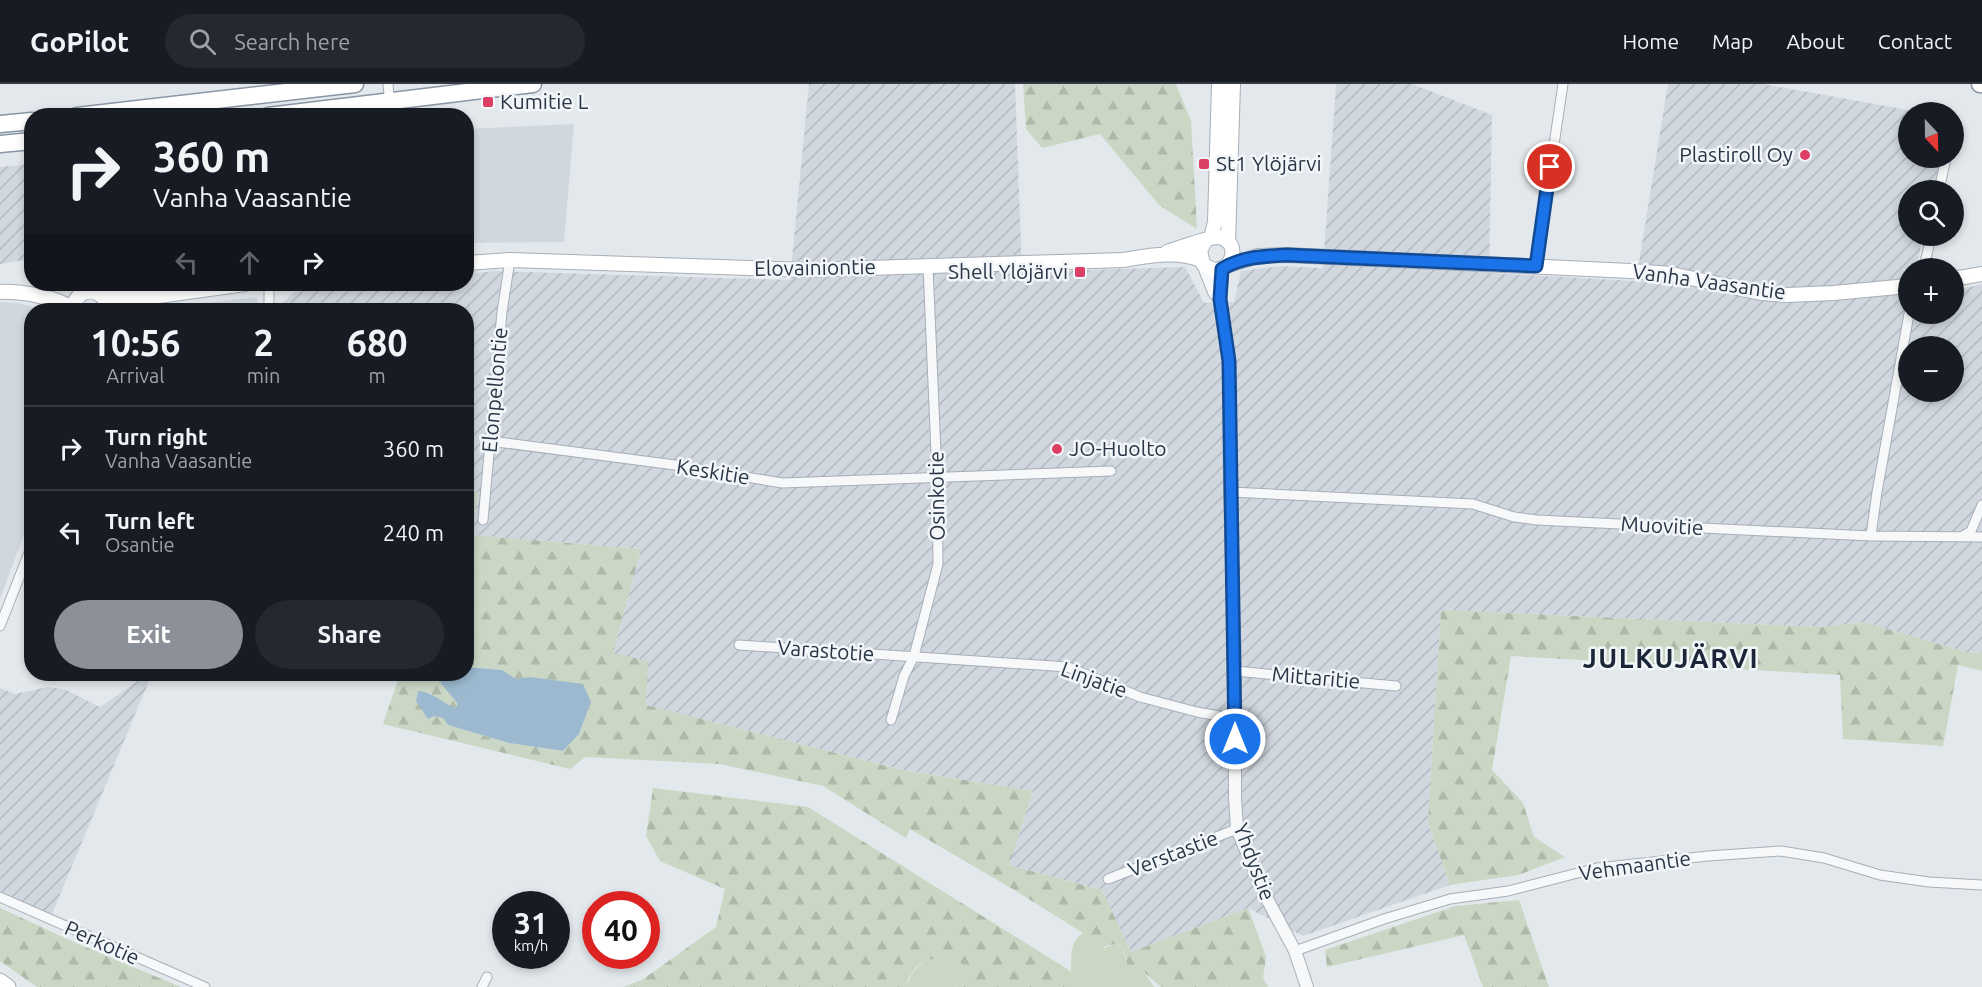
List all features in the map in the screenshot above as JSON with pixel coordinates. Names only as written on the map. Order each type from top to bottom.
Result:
[{"type":"highway","points":[[147,108],[355,84]]},
{"type":"highway","points":[[335,108],[533,84]]},
{"type":"highway","points":[[408,108],[413,98]]},
{"type":"highway","points":[[0,124],[24,122]]},
{"type":"highway","points":[[0,144],[24,142]]},
{"type":"main road","points":[[1218,84],[1215,222],[1200,251],[1202,262],[1213,270],[1225,267],[1232,256],[1230,245],[1233,84]]},
{"type":"main road","points":[[1208,239],[1220,237],[1230,245]]},
{"type":"main road","name":"Elovainiontie","points":[[474,262],[510,260],[806,270],[1123,260],[1163,254],[1208,239]]},
{"type":"main road","name":"Vanha Vaasantie","points":[[1230,245],[1258,256]]},
{"type":"main road","name":"Elovainiontie","points":[[1163,254],[1193,257],[1202,262]]},
{"type":"main road","name":"Vanha Vaasantie","points":[[1225,267],[1258,256],[1304,255],[1671,274],[1761,293],[1787,295],[1898,287]]},
{"type":"main road","points":[[1964,277],[1982,274]]},
{"type":"main road","points":[[0,292],[80,295],[93,291],[104,303]]},
{"type":"main road","points":[[111,303],[191,291]]},
{"type":"main road","points":[[30,293],[64,303]]},
{"type":"main road","points":[[75,303],[80,295]]},
{"type":"main road","points":[[132,303],[144,297]]},
{"type":"main road","points":[[0,981],[8,987]]},
{"type":"street","points":[[1536,266],[1563,84]]},
{"type":"street","name":"Elonpellontie","points":[[483,520],[502,312],[510,260]]},
{"type":"street","name":"Yhdystie","points":[[1202,262],[1214,292],[1220,299]]},
{"type":"street","name":"Osinkotie","points":[[891,720],[904,676],[914,656],[938,564],[937,477],[928,266]]},
{"type":"street","name":"Yhdystie","points":[[1225,267],[1220,299],[1229,361],[1237,829],[1266,897],[1295,951],[1307,987]]},
{"type":"street","points":[[1871,536],[1908,324]]},
{"type":"street","name":"Keskitie","points":[[490,441],[675,465],[782,483],[1111,471]]},
{"type":"street","name":"Muovitie","points":[[1230,492],[1473,504],[1514,517],[1537,520],[1871,536],[1982,537]]},
{"type":"street","points":[[1961,537],[1971,531],[1982,505]]},
{"type":"street","points":[[0,626],[24,565]]},
{"type":"street","name":"Varastotie","points":[[739,645],[914,656]]},
{"type":"street","name":"Linjatie","points":[[914,656],[1068,667],[1140,697],[1235,719]]},
{"type":"street","name":"Mittaritie","points":[[1235,671],[1396,686]]},
{"type":"street","name":"Verstastie","points":[[1108,879],[1237,829]]},
{"type":"street","name":"Vehmaantie","points":[[1295,951],[1384,919],[1450,899],[1508,891],[1597,868],[1708,856],[1781,851],[1824,858],[1880,875],[1929,882],[1982,885]]},
{"type":"street","name":"Perkotie","points":[[0,897],[205,987]]},
{"type":"street","points":[[482,987],[487,977]]},
{"type":"shaded area","points":[[809,84],[1015,84],[1022,272],[1185,267],[1204,303],[1234,302],[1241,271],[1283,266],[1323,268],[1336,84],[1412,84],[1492,115],[1489,273],[1636,281],[1668,84],[1763,84],[1898,108],[1898,168],[1938,168],[1936,180],[1898,180],[1898,246],[1921,246],[1918,258],[1898,258],[1898,324],[1964,324],[1964,288],[1982,284],[1982,652],[1969,653],[1864,622],[1822,627],[1441,610],[1428,823],[1450,885],[1303,936],[1248,908],[1131,952],[1102,890],[1009,865],[1033,791],[904,770],[646,705],[613,653],[641,549],[474,535],[478,492],[474,492],[474,303],[282,303],[294,292],[304,291],[474,291],[474,273],[494,271],[790,280]]},
{"type":"shaded area","points":[[574,124],[564,242],[474,243],[474,129]]},
{"type":"shaded area","points":[[24,165],[24,260],[0,264],[0,167]]},
{"type":"shaded area","points":[[257,297],[258,303],[207,303]]},
{"type":"shaded area","points":[[0,302],[24,305],[24,534],[0,599]]},
{"type":"shaded area","points":[[138,681],[149,681],[52,914],[0,891],[0,688],[15,694],[48,687],[66,690],[100,707]]},
{"type":"green space","points":[[1023,84],[1176,84],[1191,121],[1197,229],[1159,205],[1100,134],[1042,148],[1026,129]]},
{"type":"green space","points":[[474,492],[478,492],[474,521]]},
{"type":"green space","points":[[474,535],[641,549],[613,653],[648,661],[646,705],[903,770],[1033,791],[1009,865],[1102,890],[1131,952],[1248,908],[1266,957],[1263,978],[1225,987],[1161,987],[1144,972],[1131,971],[1124,952],[1117,945],[1097,948],[1091,935],[1083,933],[910,829],[906,838],[823,786],[720,764],[585,757],[570,769],[383,724],[398,681],[439,681],[459,705],[454,708],[441,702],[429,692],[434,716],[443,718],[448,725],[509,743],[563,751],[579,734],[591,702],[530,677],[516,679],[502,670],[474,668]]},
{"type":"green space","points":[[1441,610],[1822,627],[1864,622],[1969,653],[1982,652],[1982,671],[1958,665],[1943,746],[1843,739],[1840,675],[1511,656],[1492,770],[1523,803],[1534,837],[1565,857],[1518,875],[1450,885],[1428,823]]},
{"type":"green space","points":[[653,788],[808,807],[1072,972],[1070,987],[955,987],[963,971],[962,964],[954,959],[927,959],[916,967],[908,979],[907,987],[623,987],[642,980],[660,969],[716,927],[725,889],[660,861],[646,836]]},
{"type":"green space","points":[[1519,900],[1549,987],[1483,987],[1464,935],[1327,967],[1325,950],[1455,906]]},
{"type":"green space","points":[[0,908],[181,987],[37,987],[0,961]]},
{"type":"green space","points":[[1083,933],[1091,935],[1104,948],[1119,946],[1130,969],[1144,972],[1154,987],[1070,987],[1072,950],[1077,938]]},
{"type":"green space","points":[[927,959],[954,959],[962,964],[963,971],[955,987],[907,987],[914,971]]},
{"type":"green space","points":[[1263,978],[1268,987],[1225,987]]},
{"type":"water","points":[[474,668],[502,670],[516,679],[530,677],[583,684],[591,702],[579,734],[563,751],[509,743],[448,725],[443,718],[434,716],[428,719],[416,701],[418,691],[433,695],[455,708],[458,704],[439,681],[474,681]]},
{"type":"place","name":"Kumitie L","points":[[488,102]]},
{"type":"place","name":"Plastiroll Oy","points":[[1805,155]]},
{"type":"place","name":"St1 Ylöjärvi","points":[[1204,164]]},
{"type":"place","name":"Shell Ylöjärvi","points":[[1080,272]]},
{"type":"place","name":"JO-Huolto","points":[[1057,449]]},
{"type":"district","name":"JULKUJÄRVI","points":[[1671,659]]},
{"type":"route","points":[[1235,739],[1229,361],[1220,299],[1222,269],[1258,256],[1287,255],[1536,266],[1550,167]]}]
